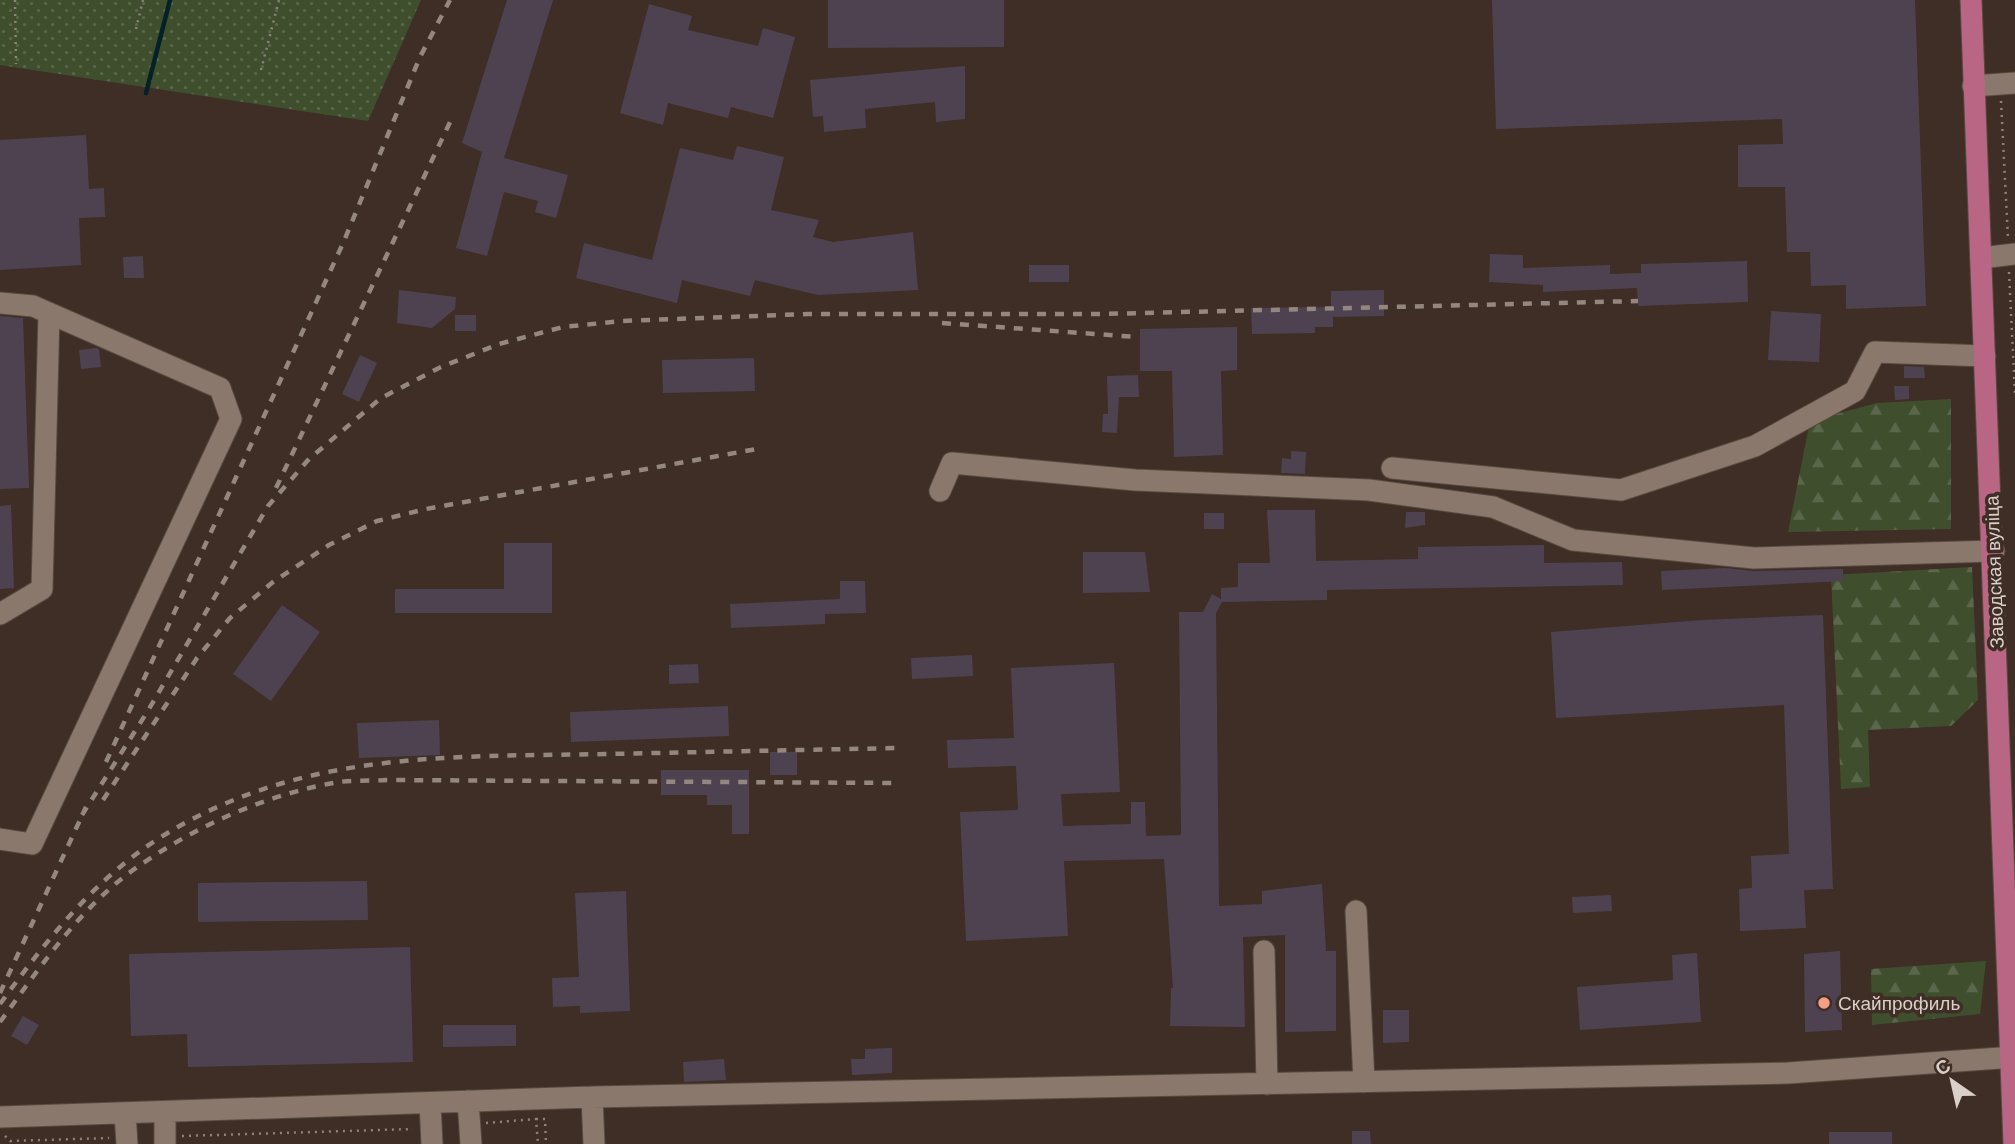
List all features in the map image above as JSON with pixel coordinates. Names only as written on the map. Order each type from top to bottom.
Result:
[{"type":"main road","name":"Заводская вуліца","points":[[1971,0],[1985,356],[2007,782],[2014,1144]]},
{"type":"street","points":[[1973,86],[2015,83]]},
{"type":"street","points":[[1981,258],[2015,254]]},
{"type":"street","points":[[0,303],[33,306],[220,388],[231,419],[33,844],[0,839]]},
{"type":"street","points":[[0,614],[42,589],[49,313]]},
{"type":"street","points":[[1392,468],[1621,490],[1755,446],[1855,391],[1875,352],[1985,356]]},
{"type":"street","points":[[940,491],[952,463],[1135,480],[1369,490],[1493,507],[1573,540],[1754,558],[1994,551]]},
{"type":"street","points":[[1356,911],[1364,1082]]},
{"type":"street","points":[[1264,951],[1267,1084]]},
{"type":"street","points":[[0,1117],[592,1097],[1788,1073],[2013,1057]]},
{"type":"street","points":[[592,1097],[594,1144]]},
{"type":"street","points":[[468,1101],[470,1134]]},
{"type":"street","points":[[430,1103],[431,1136]]},
{"type":"street","points":[[165,1112],[165,1140]]},
{"type":"street","points":[[125,1113],[127,1141]]},
{"type":"path","points":[[15,0],[16,64]]},
{"type":"path","points":[[136,29],[143,0]]},
{"type":"path","points":[[261,70],[279,0]]},
{"type":"path","points":[[536,1119],[538,1144]]},
{"type":"path","points":[[470,1134],[545,1119],[546,1144]]},
{"type":"path","points":[[0,1132],[10,1141],[127,1141]]},
{"type":"path","points":[[165,1140],[431,1136]]},
{"type":"green space","points":[[0,0],[421,0],[368,121],[0,65]]},
{"type":"green space","points":[[1951,399],[1951,529],[1788,532],[1810,421],[1877,403]]},
{"type":"green space","points":[[1972,567],[1978,700],[1951,726],[1868,730],[1870,787],[1841,789],[1831,575]]},
{"type":"green space","points":[[1986,961],[1980,1014],[1872,1025],[1871,969]]},
{"type":"building","points":[[507,0],[553,0],[504,158],[568,175],[556,218],[535,212],[538,201],[504,192],[487,256],[456,248],[482,152],[462,143]]},
{"type":"building","points":[[828,0],[1004,0],[1004,47],[828,48]]},
{"type":"building","points":[[1492,0],[1915,0],[1926,306],[1846,309],[1846,285],[1811,286],[1810,252],[1787,252],[1785,187],[1738,187],[1738,145],[1783,144],[1782,119],[1496,129]]},
{"type":"building","points":[[649,4],[692,16],[688,30],[758,46],[763,28],[795,37],[773,118],[731,107],[728,118],[668,103],[663,125],[620,113]]},
{"type":"building","points":[[965,66],[965,119],[936,122],[935,102],[865,109],[866,128],[824,132],[823,116],[813,117],[810,80]]},
{"type":"building","points":[[86,135],[89,189],[104,188],[105,217],[79,218],[81,265],[0,270],[0,140]]},
{"type":"building","points":[[737,146],[784,157],[771,210],[819,220],[813,237],[833,242],[913,232],[918,290],[818,295],[755,280],[750,296],[682,280],[677,303],[576,278],[584,243],[652,260],[680,148],[733,160]]},
{"type":"building","points":[[1490,254],[1523,255],[1523,268],[1610,265],[1610,274],[1641,273],[1641,264],[1747,261],[1748,302],[1638,306],[1637,288],[1543,292],[1543,285],[1489,282]]},
{"type":"building","points":[[143,256],[144,278],[124,278],[123,257]]},
{"type":"building","points":[[1029,265],[1069,265],[1069,282],[1029,282]]},
{"type":"building","points":[[399,290],[456,297],[455,309],[432,328],[397,323]]},
{"type":"building","points":[[1384,290],[1384,316],[1333,317],[1333,327],[1315,327],[1315,333],[1252,334],[1251,308],[1331,307],[1331,291]]},
{"type":"building","points":[[1771,311],[1821,314],[1819,362],[1768,360]]},
{"type":"building","points":[[455,315],[476,315],[476,331],[455,331]]},
{"type":"building","points":[[0,316],[23,318],[29,488],[0,489]]},
{"type":"building","points":[[1237,327],[1237,370],[1221,371],[1223,455],[1174,457],[1172,371],[1140,371],[1140,329]]},
{"type":"building","points":[[99,349],[101,367],[81,369],[79,350]]},
{"type":"building","points":[[360,355],[377,363],[359,402],[342,394]]},
{"type":"building","points":[[754,358],[755,391],[663,393],[662,360]]},
{"type":"building","points":[[1904,366],[1924,367],[1925,378],[1904,378]]},
{"type":"building","points":[[1138,375],[1139,397],[1119,397],[1117,433],[1102,432],[1103,414],[1108,414],[1107,376]]},
{"type":"building","points":[[1894,386],[1909,386],[1909,399],[1895,400]]},
{"type":"building","points":[[1291,451],[1306,452],[1305,474],[1281,473],[1282,458],[1291,459]]},
{"type":"building","points":[[11,505],[14,588],[0,589],[0,506]]},
{"type":"building","points":[[1267,510],[1315,510],[1316,561],[1418,559],[1418,547],[1544,545],[1544,563],[1622,562],[1623,585],[1327,590],[1327,600],[1222,602],[1216,613],[1219,906],[1262,904],[1262,891],[1322,884],[1326,951],[1336,951],[1336,1031],[1285,1032],[1285,935],[1243,937],[1245,1027],[1170,1026],[1173,988],[1164,859],[1064,861],[1068,936],[966,941],[960,812],[1018,810],[1016,766],[948,768],[947,740],[1014,738],[1011,668],[1114,663],[1120,792],[1061,794],[1063,826],[1131,824],[1131,802],[1145,802],[1146,836],[1181,835],[1179,612],[1203,612],[1212,594],[1221,599],[1221,588],[1238,587],[1238,563],[1270,563]]},
{"type":"building","points":[[1406,512],[1425,512],[1425,525],[1405,528]]},
{"type":"building","points":[[1204,513],[1224,513],[1224,529],[1204,529]]},
{"type":"building","points":[[504,543],[552,543],[552,613],[395,613],[395,589],[504,589]]},
{"type":"building","points":[[1083,552],[1145,552],[1150,592],[1083,593]]},
{"type":"building","points":[[1725,568],[1754,571],[1843,569],[1843,581],[1662,590],[1661,571]]},
{"type":"building","points":[[840,581],[865,581],[866,613],[825,614],[825,624],[731,628],[730,604],[840,599]]},
{"type":"building","points":[[282,605],[320,632],[271,701],[233,674]]},
{"type":"building","points":[[1823,615],[1833,889],[1804,890],[1806,928],[1740,931],[1739,889],[1752,888],[1751,856],[1789,854],[1784,705],[1556,718],[1551,632],[1702,620]]},
{"type":"building","points":[[972,655],[973,676],[912,679],[911,658]]},
{"type":"building","points":[[698,664],[699,683],[669,684],[669,665]]},
{"type":"building","points":[[728,706],[729,736],[571,742],[570,712]]},
{"type":"building","points":[[439,720],[440,755],[359,758],[357,723]]},
{"type":"building","points":[[770,752],[797,752],[797,775],[770,775]]},
{"type":"building","points":[[661,770],[749,770],[749,834],[732,834],[732,805],[707,805],[707,795],[661,795]]},
{"type":"building","points":[[367,881],[368,920],[198,922],[198,883]]},
{"type":"building","points":[[626,891],[630,1011],[580,1013],[580,1006],[553,1007],[552,978],[579,977],[575,893]]},
{"type":"building","points":[[1611,895],[1612,911],[1573,913],[1572,897]]},
{"type":"building","points":[[410,947],[413,1062],[188,1067],[187,1034],[131,1036],[129,954]]},
{"type":"building","points":[[1840,951],[1842,1030],[1805,1032],[1804,954]]},
{"type":"building","points":[[1697,953],[1701,1022],[1580,1030],[1577,987],[1673,980],[1672,955]]},
{"type":"building","points":[[1383,1010],[1409,1010],[1409,1042],[1383,1043]]},
{"type":"building","points":[[23,1016],[39,1025],[27,1045],[11,1036]]},
{"type":"building","points":[[443,1025],[516,1025],[516,1046],[443,1047]]},
{"type":"building","points":[[892,1048],[892,1073],[852,1075],[851,1059],[865,1059],[865,1049]]},
{"type":"building","points":[[724,1059],[726,1080],[684,1082],[683,1062]]},
{"type":"building","points":[[1352,1131],[1370,1131],[1371,1144],[1352,1144]]},
{"type":"building","points":[[1829,1132],[1892,1132],[1892,1144],[1829,1144]]},
{"type":"waterway","points":[[146,93],[170,0]]},
{"type":"railway","points":[[106,762],[344,241],[420,57],[450,0]]},
{"type":"railway","points":[[276,488],[452,118]]},
{"type":"railway","points":[[82,815],[149,709],[268,506],[309,459],[381,398],[441,367],[499,344],[563,327],[622,321],[808,314],[1102,314],[1638,301]]},
{"type":"railway","points":[[942,323],[1137,337]]},
{"type":"railway","points":[[103,800],[197,658],[230,618],[273,582],[329,545],[377,521],[426,509],[762,448]]},
{"type":"railway","points":[[0,1004],[72,913],[136,854],[161,837],[214,809],[267,788],[322,773],[433,759],[898,748]]},
{"type":"railway","points":[[0,1022],[75,924],[110,888],[152,857],[202,828],[283,795],[345,781],[387,780],[896,783]]},
{"type":"railway","points":[[0,993],[86,807]]},
{"type":"place","name":"Скайпрофиль","points":[[1824,1003]]}]
